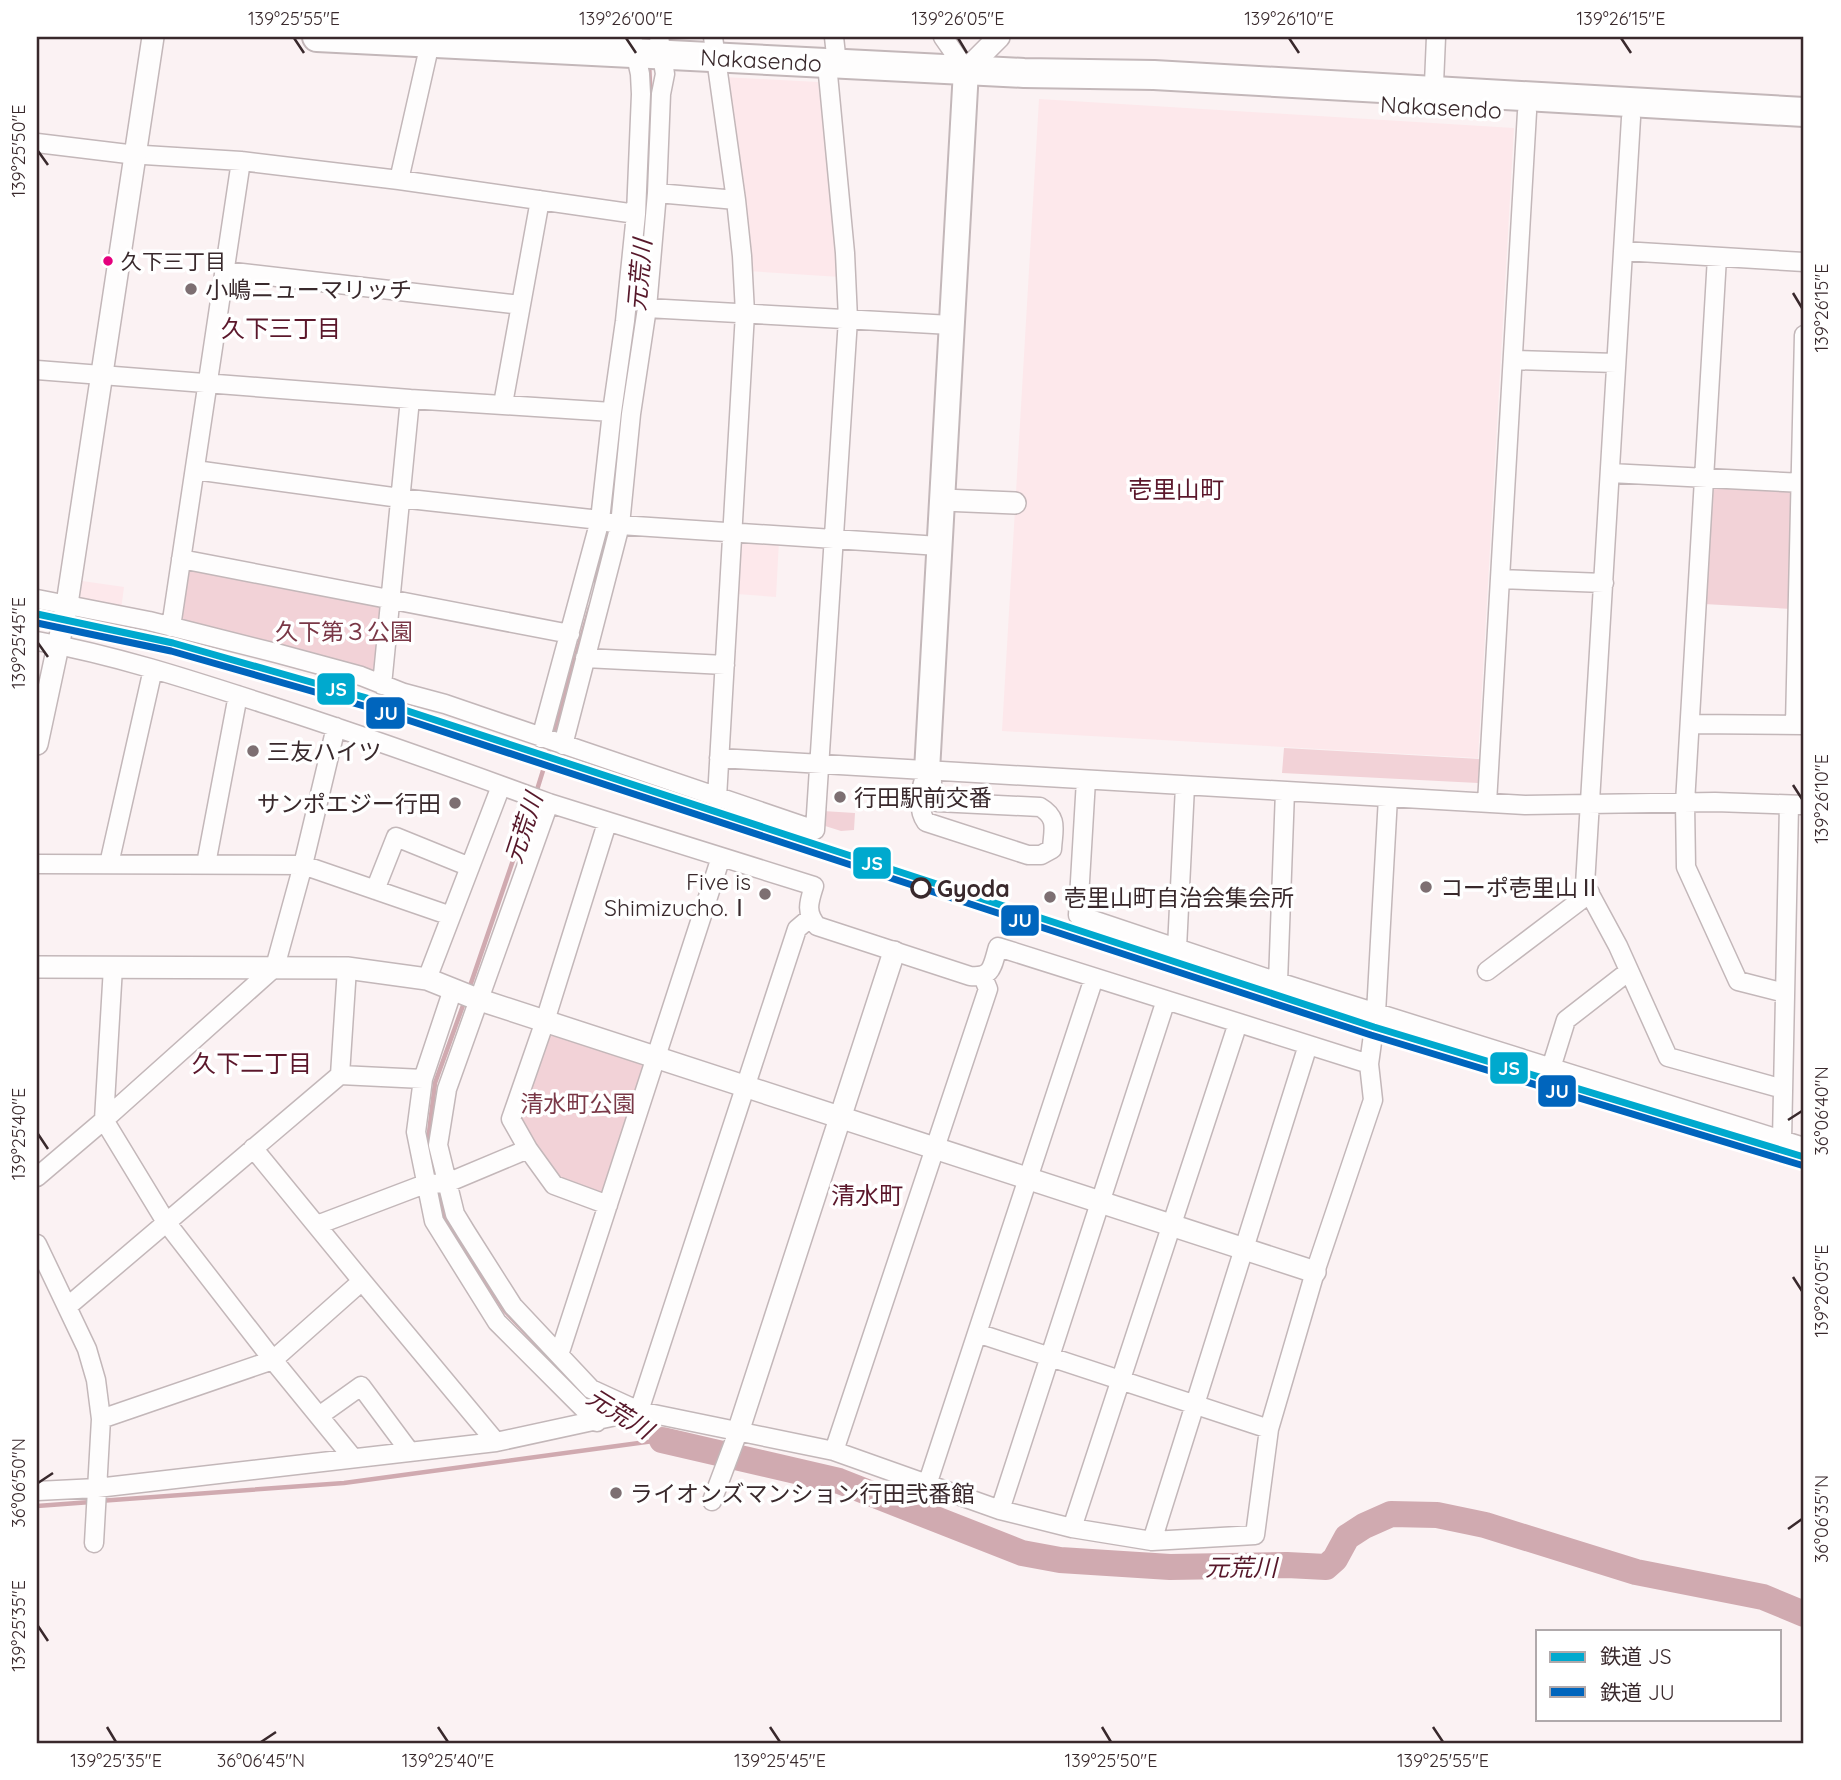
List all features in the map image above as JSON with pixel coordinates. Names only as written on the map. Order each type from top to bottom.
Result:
[{"type":"highway","name":"Nakasendo","points":[[317,37],[430,43],[513,42],[714,47],[832,55],[966,70],[1154,75],[1433,99],[1804,112]]},
{"type":"highway","name":"Nakasendo","points":[[1433,99],[1527,112],[1804,129]]},
{"type":"main road","points":[[927,771],[951,326],[967,97],[966,70]]},
{"type":"street","points":[[37,744],[67,604],[153,37]]},
{"type":"street","points":[[943,37],[966,70]]},
{"type":"street","points":[[966,70],[976,37]]},
{"type":"street","points":[[966,70],[999,37]]},
{"type":"street","points":[[1433,99],[1436,37]]},
{"type":"street","points":[[399,180],[430,43]]},
{"type":"street","points":[[563,745],[620,525],[631,414],[647,308],[657,193],[661,94],[666,74],[647,45]]},
{"type":"street","points":[[541,738],[600,520],[636,214],[641,94],[647,45]]},
{"type":"street","points":[[714,47],[736,200],[745,313],[717,798]]},
{"type":"street","points":[[37,599],[171,627],[361,676],[815,830],[848,319],[832,55]]},
{"type":"street","points":[[1487,803],[1527,112]]},
{"type":"street","points":[[1630,118],[1585,885],[1629,971],[1668,1057],[1783,1089]]},
{"type":"street","points":[[37,143],[399,180],[636,214]]},
{"type":"street","points":[[171,627],[241,162]]},
{"type":"street","points":[[657,193],[736,200]]},
{"type":"street","points":[[503,404],[540,200]]},
{"type":"street","points":[[1623,251],[1804,262]]},
{"type":"street","points":[[1717,257],[1685,803],[1686,867],[1738,981],[1785,993]]},
{"type":"street","points":[[225,271],[521,305]]},
{"type":"street","points":[[647,308],[951,326]]},
{"type":"street","points":[[1690,724],[1799,725],[1804,335]]},
{"type":"street","points":[[1513,360],[1616,363]]},
{"type":"street","points":[[37,369],[101,376],[612,412]]},
{"type":"street","points":[[382,685],[410,399]]},
{"type":"street","points":[[195,470],[400,498],[600,520],[620,525],[939,546]]},
{"type":"street","points":[[1610,473],[1802,483]]},
{"type":"street","points":[[943,500],[1015,503]]},
{"type":"street","points":[[181,559],[570,634]]},
{"type":"street","points":[[1500,579],[1604,583]]},
{"type":"street","points":[[37,641],[120,659],[238,695],[607,823],[814,886],[808,906],[810,918],[817,926],[894,952],[970,976],[983,977],[988,974],[998,947],[1369,1064]]},
{"type":"street","points":[[585,658],[725,666]]},
{"type":"street","points":[[110,864],[153,669]]},
{"type":"street","points":[[206,864],[238,695]]},
{"type":"street","points":[[37,1177],[275,967],[336,727]]},
{"type":"street","points":[[719,758],[1487,803],[1797,805],[1785,993],[1782,1140]]},
{"type":"street","points":[[927,771],[932,781],[932,795],[937,802],[1040,807],[1049,812],[1053,820],[1052,849],[1041,855],[1028,855],[926,821],[920,813],[922,781],[927,771]]},
{"type":"street","points":[[1086,780],[1077,915],[1278,982],[1804,1147]]},
{"type":"street","points":[[427,979],[501,786]]},
{"type":"street","points":[[1177,948],[1185,786]]},
{"type":"street","points":[[1278,982],[1285,791]]},
{"type":"street","points":[[549,803],[447,1089],[438,1145],[455,1214],[513,1306],[591,1389],[639,1411],[733,1444],[834,1451],[1000,1510],[1073,1528],[1152,1541],[1255,1535],[1269,1429],[1315,1272],[1373,1100],[1369,1064],[1376,1013],[1388,797]]},
{"type":"street","points":[[607,823],[545,1021],[511,1119],[528,1149],[554,1185],[608,1205]]},
{"type":"street","points":[[375,890],[396,838],[470,867]]},
{"type":"street","points":[[559,1355],[721,857]]},
{"type":"street","points":[[37,864],[303,865],[451,916]]},
{"type":"street","points":[[1487,971],[1590,893]]},
{"type":"street","points":[[639,1411],[797,929],[810,918]]},
{"type":"street","points":[[712,1501],[894,952]]},
{"type":"street","points":[[37,967],[346,968],[427,979],[477,999],[1315,1272]]},
{"type":"street","points":[[113,967],[104,1120],[166,1222],[353,1458]]},
{"type":"street","points":[[340,1075],[346,968]]},
{"type":"street","points":[[1550,1068],[1566,1020],[1629,971]]},
{"type":"street","points":[[834,1451],[988,989],[983,977]]},
{"type":"street","points":[[927,1485],[1094,978]]},
{"type":"street","points":[[453,989],[423,1079],[416,1132],[434,1220],[497,1322],[597,1422]]},
{"type":"street","points":[[1000,1510],[1166,1000]]},
{"type":"street","points":[[1073,1528],[1238,1023]]},
{"type":"street","points":[[1152,1541],[1308,1045]]},
{"type":"street","points":[[67,1307],[340,1075],[423,1079]]},
{"type":"street","points":[[254,1147],[496,1442]]},
{"type":"street","points":[[317,1225],[425,1184],[447,1183],[528,1149]]},
{"type":"street","points":[[37,1244],[87,1349],[96,1380],[101,1419],[94,1542]]},
{"type":"street","points":[[101,1419],[273,1360],[362,1281]]},
{"type":"street","points":[[977,1333],[1269,1429]]},
{"type":"street","points":[[319,1416],[361,1386],[410,1452]]},
{"type":"street","points":[[37,1491],[97,1490],[496,1442],[639,1411]]},
{"type":"shaded area","points":[[723,77],[818,82],[840,277],[747,271]]},
{"type":"shaded area","points":[[1039,99],[1514,128],[1478,758],[1002,731]]},
{"type":"shaded area","points":[[741,540],[779,541],[776,597],[737,594]]},
{"type":"shaded area","points":[[82,581],[124,587],[121,610],[79,601]]},
{"type":"green space","points":[[1715,486],[1791,490],[1795,494],[1792,609],[1704,604],[1710,491]]},
{"type":"green space","name":"久下第３公園","points":[[187,565],[384,604],[378,669],[372,674],[184,624],[179,616]]},
{"type":"green space","points":[[1284,748],[1480,759],[1478,783],[1282,773]]},
{"type":"green space","points":[[823,811],[855,813],[854,830],[841,831],[822,825]]},
{"type":"green space","name":"清水町公園","points":[[547,1027],[648,1061],[604,1195],[558,1181],[517,1117]]},
{"type":"waterway","name":"元荒川","points":[[645,200],[651,105],[649,62]]},
{"type":"waterway","name":"元荒川","points":[[629,371],[643,230]]},
{"type":"waterway","name":"元荒川","points":[[611,517],[621,428]]},
{"type":"waterway","name":"元荒川","points":[[596,581],[610,525]]},
{"type":"waterway","name":"元荒川","points":[[553,736],[590,607]]},
{"type":"waterway","name":"元荒川","points":[[536,793],[551,745]]},
{"type":"waterway","name":"元荒川","points":[[469,989],[533,802]]},
{"type":"waterway","name":"元荒川","points":[[437,1181],[428,1141],[435,1083],[465,1000]]},
{"type":"waterway","name":"元荒川","points":[[439,1189],[444,1216],[505,1311],[569,1378]]},
{"type":"waterway","name":"元荒川","points":[[585,1394],[613,1412]]},
{"type":"waterway","name":"元荒川","points":[[627,1419],[662,1440]]},
{"type":"waterway","name":"元荒川","points":[[99,1501],[344,1483],[661,1440]]},
{"type":"waterway","name":"元荒川","points":[[662,1440],[839,1481],[1022,1553],[1060,1560],[1170,1567],[1326,1567],[1335,1559],[1347,1537],[1364,1526],[1391,1514],[1437,1515],[1485,1525],[1636,1572],[1763,1597],[1804,1614]]},
{"type":"waterway","name":"元荒川","points":[[37,1506],[91,1502]]},
{"type":"rail line","name":"JS","points":[[37,614],[173,643],[374,700],[1374,1027],[1804,1157]]},
{"type":"rail line","name":"JU","points":[[37,623],[171,651],[371,708],[1371,1035],[1801,1165]]},
{"type":"place","name":"久下三丁目","points":[[108,261]]},
{"type":"place","name":"小嶋ニューマリッチ","points":[[191,289]]},
{"type":"place","name":"三友ハイツ","points":[[253,751]]},
{"type":"place","name":"行田駅前交番","points":[[840,797]]},
{"type":"place","name":"サンポエジー行田","points":[[455,803]]},
{"type":"place","name":"コーポ壱里山Ⅱ","points":[[1426,887]]},
{"type":"place","name":"Gyoda","points":[[921,888]]},
{"type":"place","name":"Five is Shimizucho.Ⅰ","points":[[765,894]]},
{"type":"place","name":"壱里山町自治会集会所","points":[[1050,897]]},
{"type":"place","name":"ライオンズマンション行田弐番館","points":[[616,1493]]},
{"type":"district","name":"久下三丁目","points":[[281,328]]},
{"type":"district","name":"壱里山町","points":[[1176,489]]},
{"type":"district","name":"久下二丁目","points":[[252,1063]]},
{"type":"district","name":"清水町","points":[[867,1195]]}]
